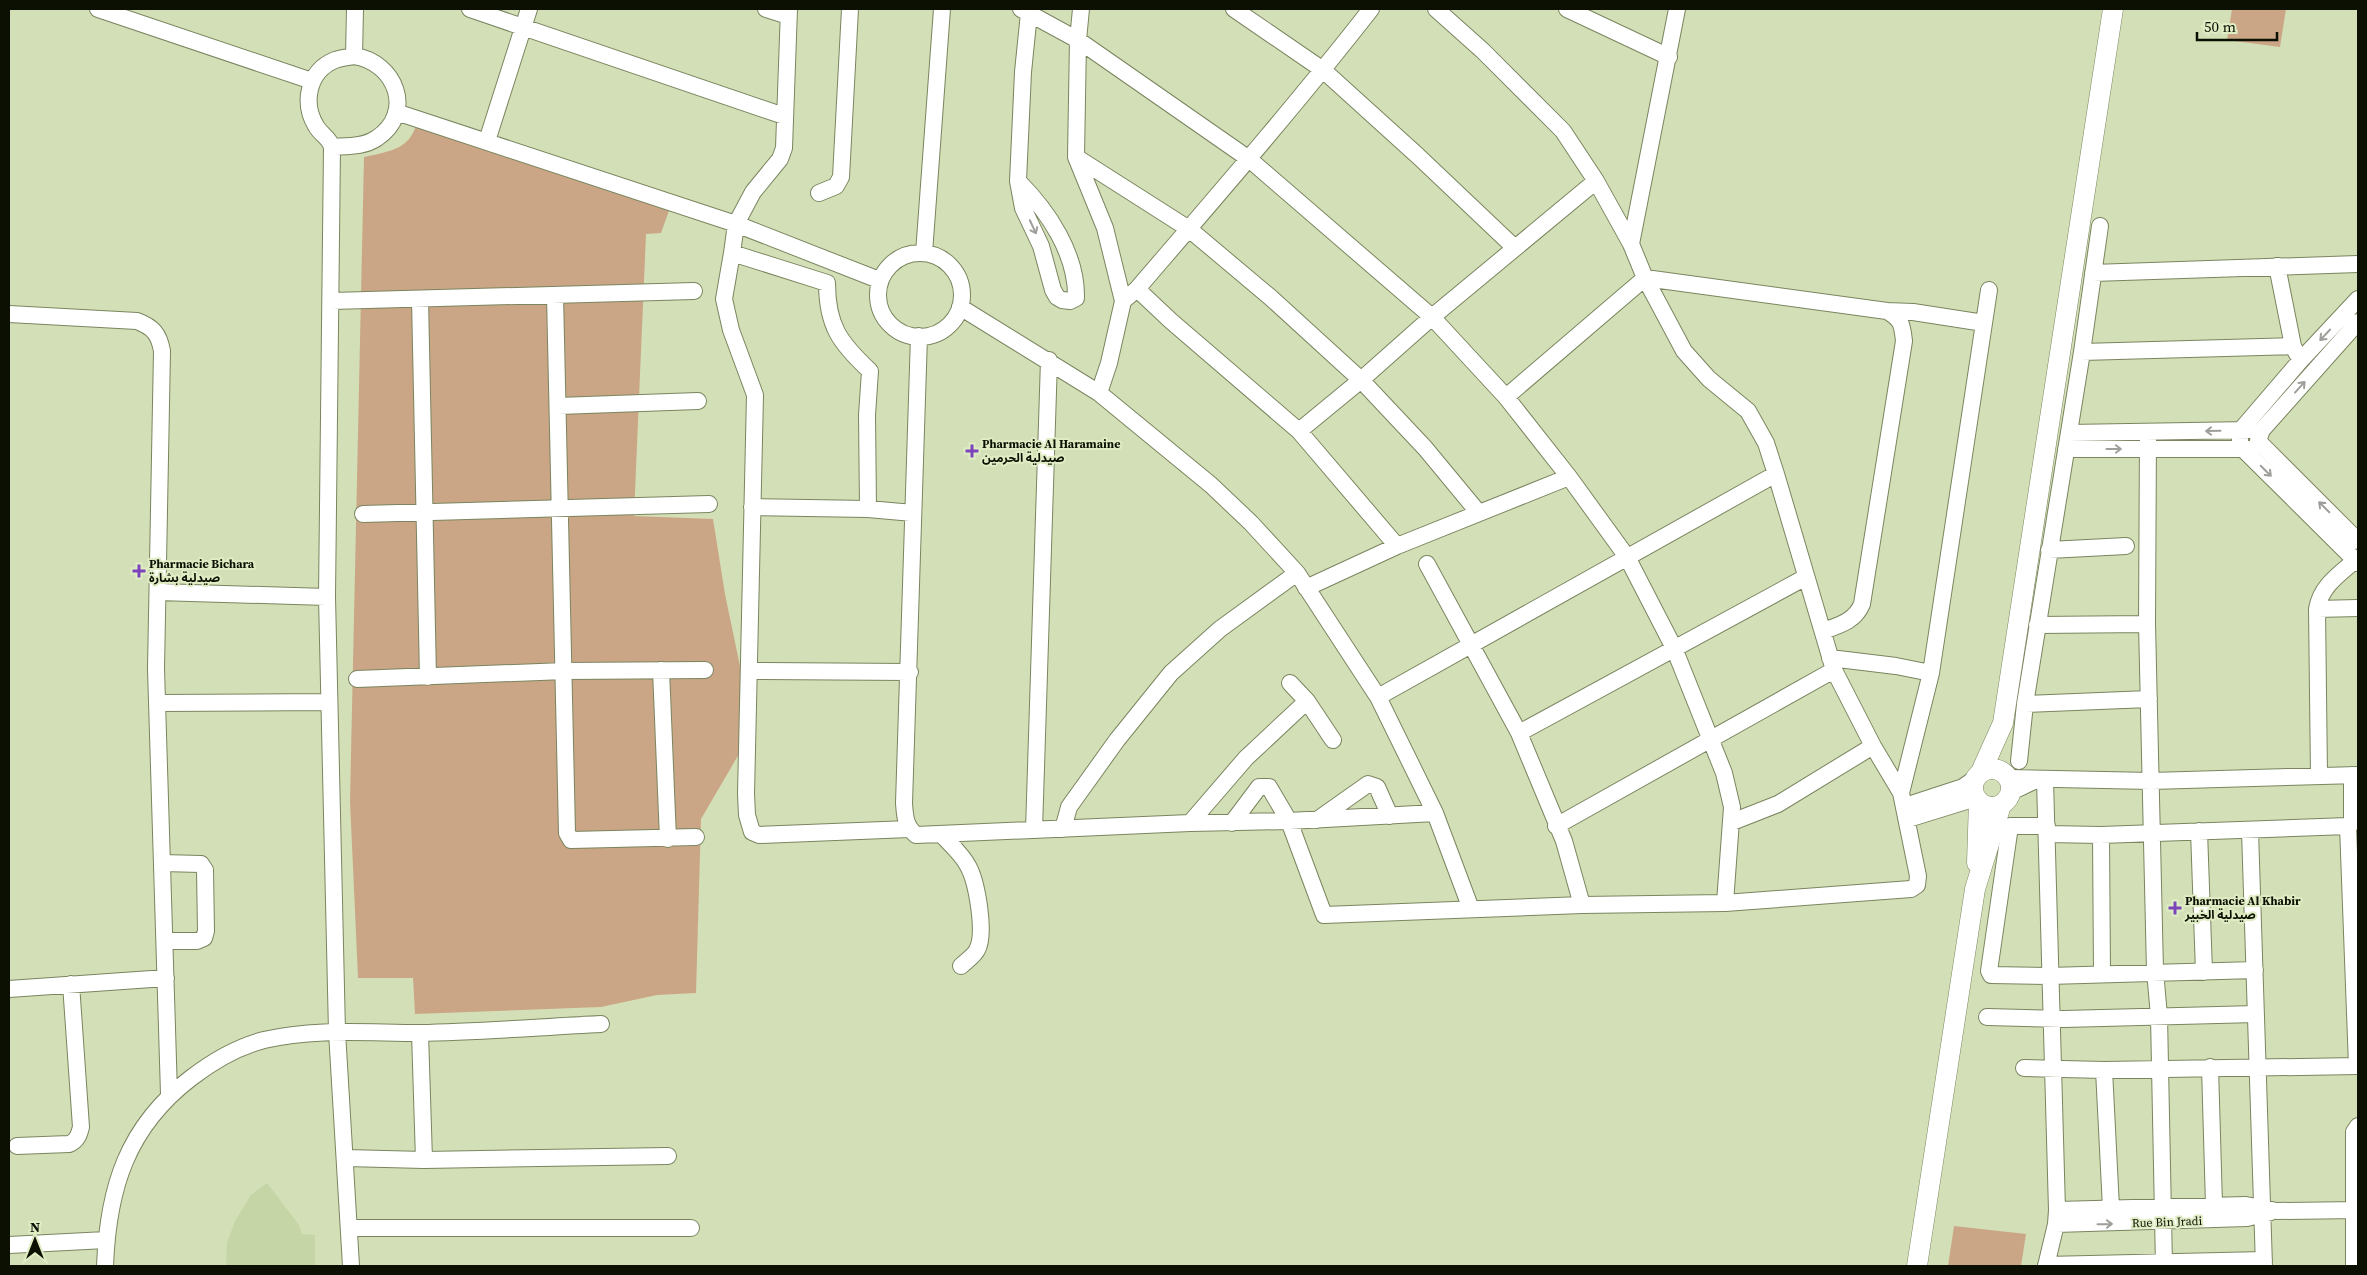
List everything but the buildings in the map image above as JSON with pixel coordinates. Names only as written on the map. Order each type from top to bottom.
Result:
[{"type":"main road","points":[[1917,1266],[1977,877],[1978,787],[2002,723],[2113,9]]},
{"type":"main road","points":[[1977,877],[2009,782],[2002,723]]},
{"type":"main road","points":[[1978,787],[1995,769],[2009,782]]},
{"type":"main road","points":[[1978,787],[1985,806],[2009,782]]},
{"type":"street","points":[[98,9],[312,81]]},
{"type":"street","points":[[354,56],[355,9]]},
{"type":"street","points":[[470,9],[784,116]]},
{"type":"street","points":[[487,141],[529,9]]},
{"type":"street","points":[[766,9],[788,12],[784,148],[780,159],[756,186],[736,224],[724,299],[730,330],[755,395],[747,814],[752,832],[759,835],[909,829]]},
{"type":"street","points":[[818,193],[836,186],[842,174],[850,9]]},
{"type":"street","points":[[924,253],[942,9]]},
{"type":"street","points":[[1081,9],[1078,40],[1076,157],[1104,228],[1123,301],[1109,363],[1099,393]]},
{"type":"street","points":[[1234,9],[1323,70],[1418,156],[1515,248]]},
{"type":"street","points":[[1123,301],[1137,289],[1249,158],[1323,70],[1371,9]]},
{"type":"street","points":[[1567,9],[1669,57]]},
{"type":"street","points":[[1632,244],[1677,9]]},
{"type":"street","points":[[1232,823],[1259,787],[1266,785],[1272,790],[1289,821],[1324,914],[1582,905],[1725,903],[1912,889],[1917,884],[1918,876],[1905,806],[1832,664],[1766,443],[1748,411],[1695,365],[1684,351],[1645,278],[1632,244],[1596,182],[1563,131],[1522,88],[1440,10]]},
{"type":"street","points":[[1018,181],[1040,202],[1066,250],[1076,289],[1076,298],[1070,301],[1057,297],[1053,290],[1041,246],[1023,208],[1018,181],[1025,11],[1078,40],[1249,158],[1432,317],[1506,397],[1570,477],[1627,557],[1674,648],[1712,738],[1730,790],[1732,822],[1725,903]]},
{"type":"street","points":[[332,147],[357,145],[378,137],[386,130],[396,112],[397,96],[394,83],[376,63],[354,56],[335,60],[322,68],[312,81],[308,97],[309,114],[317,128],[330,140],[332,147],[332,301],[328,413],[327,597],[338,1032],[351,1266]]},
{"type":"street","points":[[396,112],[736,224],[879,280]]},
{"type":"street","points":[[1076,157],[1189,228],[1270,297],[1361,380],[1424,448],[1478,512]]},
{"type":"street","points":[[1299,431],[1361,380],[1432,317],[1596,182]]},
{"type":"street","points":[[2100,226],[2082,352],[2048,550],[2025,704],[2009,782],[2040,780],[2151,781],[2355,775],[2352,823],[2348,826],[2250,831],[2101,835],[2010,826],[1989,971],[1990,975],[1995,976],[2050,976],[2155,971],[2255,970]]},
{"type":"street","points":[[732,253],[827,283]]},
{"type":"street","points":[[914,253],[924,253],[940,258],[951,267],[960,286],[960,307],[954,319],[944,328],[932,334],[919,336],[904,334],[892,326],[882,314],[878,300],[879,280],[891,264],[902,257],[914,253]]},
{"type":"street","points":[[832,262],[827,283],[829,315],[846,349],[870,371],[867,415],[868,509]]},
{"type":"street","points":[[2093,273],[2358,264]]},
{"type":"street","points":[[2277,266],[2296,354]]},
{"type":"street","points":[[1506,397],[1645,278],[1887,311],[1913,312],[1984,322]]},
{"type":"street","points":[[1137,289],[1171,322],[1299,431],[1397,546]]},
{"type":"street","points":[[1905,806],[1931,673],[1989,290]]},
{"type":"street","points":[[332,301],[694,291]]},
{"type":"street","points":[[555,295],[565,671],[567,833],[571,840],[668,839],[696,836]]},
{"type":"street","points":[[420,299],[428,676]]},
{"type":"street","points":[[2320,776],[2317,609],[2322,593],[2327,586],[2357,560],[2243,449],[2239,444],[2240,431],[2296,354],[2358,299]]},
{"type":"street","points":[[960,307],[1049,360],[1099,393],[1211,485],[1251,522],[1297,574],[1378,697],[1434,813],[1471,909]]},
{"type":"street","points":[[1823,631],[1848,622],[1858,614],[1862,604],[1904,341],[1898,318],[1887,311]]},
{"type":"street","points":[[9,314],[137,321],[155,331],[160,339],[162,351],[157,703],[169,1094]]},
{"type":"street","points":[[2358,322],[2262,430],[2258,441],[2358,541]]},
{"type":"street","points":[[919,336],[910,672],[904,803],[905,818],[909,829],[916,835],[1190,822],[1232,823],[1317,820],[1434,813]]},
{"type":"street","points":[[2082,352],[2296,354]]},
{"type":"street","points":[[1034,830],[1049,360]]},
{"type":"street","points":[[558,406],[698,401]]},
{"type":"street","points":[[2148,441],[2262,430]]},
{"type":"street","points":[[2067,441],[2148,441],[2243,449],[2265,449]]},
{"type":"street","points":[[2148,441],[2146,624],[2155,971],[2159,1016],[2164,1264]]},
{"type":"street","points":[[1378,697],[1776,474]]},
{"type":"street","points":[[1306,588],[1397,546],[1478,512],[1570,477]]},
{"type":"street","points":[[363,514],[708,504]]},
{"type":"street","points":[[752,507],[868,509],[913,513]]},
{"type":"street","points":[[2048,550],[2126,546]]},
{"type":"street","points":[[1427,564],[1519,733],[1556,826],[1564,841],[1582,905]]},
{"type":"street","points":[[1063,829],[1069,807],[1117,740],[1171,673],[1220,629],[1297,574]]},
{"type":"street","points":[[1519,733],[1806,577]]},
{"type":"street","points":[[158,592],[327,597]]},
{"type":"street","points":[[2317,609],[2358,608]]},
{"type":"street","points":[[2037,625],[2146,624]]},
{"type":"street","points":[[1556,826],[1712,738],[1832,664],[1896,666],[1931,673]]},
{"type":"street","points":[[661,670],[668,839]]},
{"type":"street","points":[[357,679],[565,671],[705,670]]},
{"type":"street","points":[[750,671],[910,672]]},
{"type":"street","points":[[1290,683],[1307,701],[1333,740]]},
{"type":"street","points":[[2025,704],[2149,698]]},
{"type":"street","points":[[1190,822],[1246,758],[1307,701]]},
{"type":"street","points":[[157,703],[329,702]]},
{"type":"street","points":[[1732,822],[1778,804],[1873,746]]},
{"type":"street","points":[[2040,780],[2047,830],[2056,1217],[2046,1266],[2264,1263],[2267,1211],[2258,1066],[2250,831]]},
{"type":"street","points":[[1317,820],[1368,784],[1377,787],[1390,816]]},
{"type":"street","points":[[1905,806],[1978,787]]},
{"type":"street","points":[[2024,1068],[2104,1070],[2258,1066],[2358,1066],[2348,826]]},
{"type":"street","points":[[2199,831],[2204,972]]},
{"type":"street","points":[[940,834],[960,854],[969,868],[981,916],[982,936],[977,951],[961,966]]},
{"type":"street","points":[[2101,835],[2102,974]]},
{"type":"street","points":[[162,863],[201,864],[204,868],[205,887],[206,930],[204,938],[197,941],[165,941]]},
{"type":"street","points":[[9,989],[166,978]]},
{"type":"street","points":[[17,1146],[69,1144],[79,1134],[71,984]]},
{"type":"street","points":[[1987,1017],[2050,1019],[2256,1014]]},
{"type":"street","points":[[105,1266],[109,1217],[122,1165],[146,1122],[169,1094],[222,1056],[264,1040],[338,1032],[420,1033],[601,1024]]},
{"type":"street","points":[[420,1033],[424,1160]]},
{"type":"street","points":[[2210,1068],[2214,1205]]},
{"type":"street","points":[[2104,1070],[2111,1208]]},
{"type":"street","points":[[2354,1266],[2356,1210],[2354,1132],[2358,1126]]},
{"type":"street","points":[[346,1158],[424,1160],[668,1156]]},
{"type":"street","name":"Rue Bin Jradi","points":[[2056,1217],[2163,1214],[2214,1205],[2246,1205],[2267,1211],[2356,1210]]},
{"type":"street","name":"Rue Bin Jradi","points":[[2056,1217],[2111,1208],[2163,1214],[2247,1218],[2267,1211]]},
{"type":"street","points":[[350,1228],[691,1228]]},
{"type":"street","points":[[9,1245],[106,1240]]},
{"type":"shaded area","points":[[2232,9],[2286,9],[2280,47],[2227,40]]},
{"type":"shaded area","points":[[417,122],[670,208],[661,233],[646,234],[634,516],[713,519],[725,594],[741,671],[739,754],[701,819],[696,993],[657,995],[601,1007],[415,1014],[413,978],[358,978],[350,801],[364,157],[398,148],[409,138]]},
{"type":"shaded area","points":[[267,1183],[299,1225],[302,1234],[315,1235],[315,1266],[226,1266],[227,1243],[235,1221],[251,1195]]},
{"type":"shaded area","points":[[1954,1226],[2026,1234],[2021,1266],[1948,1266]]},
{"type":"place","name":"Pharmacie Al Haramaine صيدلية الحرمين","points":[[972,451]]},
{"type":"place","name":"Pharmacie Bichara صيدلية بشارة","points":[[139,571]]},
{"type":"place","name":"Pharmacie Al Khabir صيدلية الخبير","points":[[2175,908]]}]
